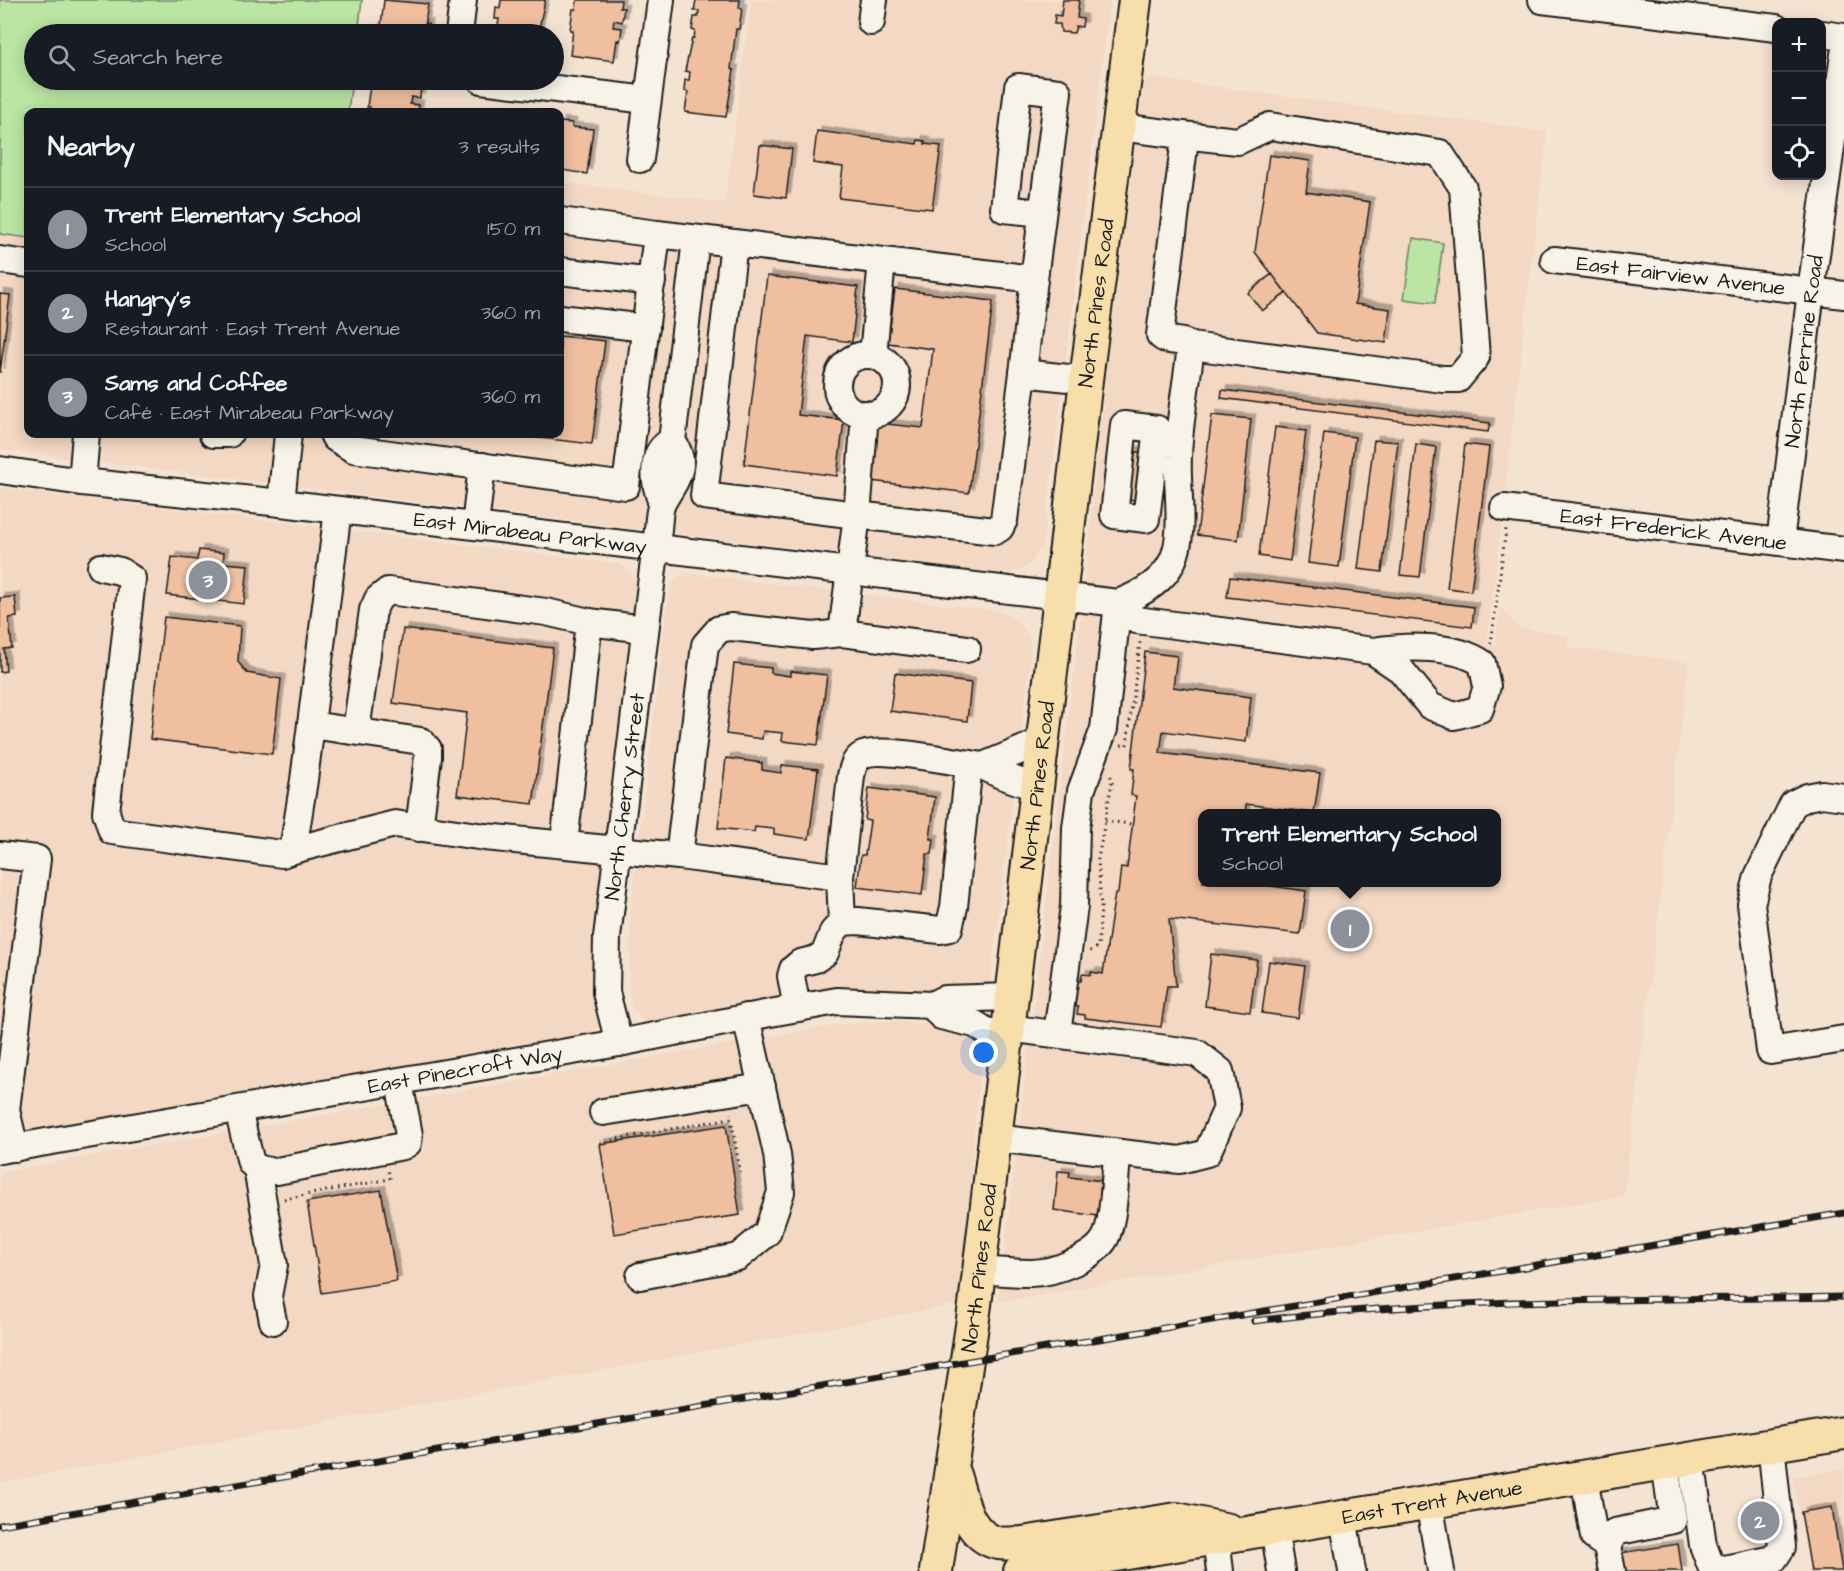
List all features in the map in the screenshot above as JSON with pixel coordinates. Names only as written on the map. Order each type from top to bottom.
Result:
[{"type":"main road","name":"North Pines Road","points":[[936,1571],[979,1270],[1086,380],[1135,0]]},
{"type":"main road","name":"East Trent Avenue","points":[[1020,1571],[1844,1433]]},
{"type":"main road","points":[[952,1468],[966,1516],[980,1533],[998,1542],[1022,1543],[1177,1519],[1245,1533]]},
{"type":"street","points":[[460,24],[463,0]]},
{"type":"street","points":[[640,159],[661,0]]},
{"type":"street","points":[[1542,0],[1772,28]]},
{"type":"street","points":[[1826,35],[1844,37]]},
{"type":"street","name":"North Perrine Road","points":[[1780,542],[1811,291],[1844,54]]},
{"type":"street","points":[[335,438],[353,449],[626,486],[663,494],[704,496],[990,532],[1000,528],[1004,520],[1058,92],[1018,87],[1004,209],[1042,213]]},
{"type":"street","points":[[564,90],[647,100]]},
{"type":"street","points":[[1119,127],[1238,141],[1270,126],[1440,153],[1463,188],[1476,357],[1458,379],[1443,379],[1191,346],[1187,342],[1163,338],[1160,335],[1185,139],[1182,135]]},
{"type":"street","points":[[564,222],[1034,279]]},
{"type":"street","points":[[626,486],[657,234]]},
{"type":"street","name":"North Cherry Street","points":[[619,1043],[606,992],[607,937],[663,494],[680,470],[679,450],[672,441],[696,239]]},
{"type":"street","points":[[704,496],[734,243]]},
{"type":"street","points":[[0,260],[24,263]]},
{"type":"street","name":"East Fairview Avenue","points":[[1554,260],[1844,295]]},
{"type":"street","points":[[873,355],[882,261]]},
{"type":"street","points":[[564,271],[652,282]]},
{"type":"street","points":[[564,318],[646,328]]},
{"type":"street","points":[[1118,603],[1150,587],[1171,565],[1175,555],[1178,531],[1178,455],[1191,346]]},
{"type":"street","points":[[873,355],[890,365],[895,374],[896,394],[884,409],[865,414],[847,407],[841,400],[837,381],[840,372],[854,358],[873,355]]},
{"type":"street","points":[[1023,373],[1086,380]]},
{"type":"street","points":[[842,633],[851,572],[865,414]]},
{"type":"street","points":[[82,482],[86,438]]},
{"type":"street","points":[[281,503],[288,438]]},
{"type":"street","points":[[475,526],[482,466]]},
{"type":"street","name":"East Mirabeau Parkway","points":[[0,470],[82,482],[281,503],[1060,598],[1118,603]]},
{"type":"street","name":"East Frederick Avenue","points":[[1507,509],[1844,550]]},
{"type":"street","points":[[293,850],[338,510]]},
{"type":"street","points":[[101,567],[120,571],[132,579],[106,812],[112,831],[282,854],[395,825],[485,837],[679,856],[840,877]]},
{"type":"street","points":[[356,731],[373,610],[378,599],[388,591],[546,612],[588,622],[645,629]]},
{"type":"street","points":[[1057,1034],[1074,906],[1079,800],[1104,729],[1118,603]]},
{"type":"street","points":[[1118,603],[1136,620],[1373,651]]},
{"type":"street","points":[[564,844],[588,622]]},
{"type":"street","points":[[679,856],[705,645],[719,629],[731,627],[813,636],[842,633],[967,649]]},
{"type":"street","points":[[311,725],[421,741],[428,749],[419,828]]},
{"type":"street","points":[[976,765],[1043,741]]},
{"type":"street","points":[[842,922],[840,877],[851,776],[855,762],[863,754],[880,751],[976,765],[1037,788]]},
{"type":"street","points":[[797,1008],[791,976],[793,969],[800,963],[816,959],[825,952],[833,932],[842,922],[858,921],[940,930],[949,928],[976,765]]},
{"type":"street","points":[[1844,797],[1821,794],[1807,797],[1793,804],[1758,876],[1751,904],[1770,1051],[1844,1039]]},
{"type":"street","points":[[0,855],[37,860],[6,1110],[8,1149]]},
{"type":"street","name":"East Pinecroft Way","points":[[8,1149],[619,1043],[797,1008],[837,1002],[932,1005],[944,999],[1011,997]]},
{"type":"street","name":"East Pinecroft Way","points":[[932,1005],[941,1016],[975,1024],[1007,1036]]},
{"type":"street","points":[[640,1276],[738,1257],[767,1233],[781,1192],[777,1154],[747,1017]]},
{"type":"street","points":[[995,1138],[1180,1160],[1207,1153],[1227,1108],[1220,1071],[1197,1053],[1057,1034],[1007,1036]]},
{"type":"street","points":[[238,1110],[251,1163],[265,1171],[277,1171],[403,1146],[408,1143],[409,1135],[399,1082]]},
{"type":"street","points":[[603,1112],[762,1087]]},
{"type":"street","points":[[979,1270],[1032,1273],[1044,1271],[1059,1268],[1096,1249],[1104,1241],[1110,1222],[1117,1160],[1112,1152]]},
{"type":"street","points":[[257,1168],[274,1265],[268,1296],[273,1321]]},
{"type":"street","points":[[1678,1461],[1711,1566],[1724,1569],[1774,1559],[1782,1547],[1771,1445]]},
{"type":"street","points":[[1612,1571],[1607,1546],[1615,1532],[1674,1521],[1678,1461]]},
{"type":"street","points":[[1584,1476],[1594,1537],[1607,1546]]},
{"type":"street","points":[[1429,1502],[1442,1571]]},
{"type":"street","points":[[1343,1517],[1352,1571]]},
{"type":"street","points":[[1220,1571],[1245,1533],[1281,1571]]},
{"type":"path","points":[[1491,646],[1507,509]]},
{"type":"path","points":[[1113,744],[1127,745],[1141,640],[1114,637]]},
{"type":"path","points":[[1089,951],[1098,947],[1101,908],[1098,859],[1112,782],[1111,764]]},
{"type":"path","points":[[1105,820],[1132,824]]},
{"type":"path","points":[[730,1106],[740,1172]]},
{"type":"path","points":[[600,1142],[731,1118]]},
{"type":"path","points":[[284,1198],[390,1179],[388,1167]]},
{"type":"shaded area","points":[[751,0],[1110,0],[1043,544],[1031,563],[1008,573],[998,573],[0,450],[0,234],[24,237],[24,438],[564,438],[564,183],[725,203]]},
{"type":"shaded area","points":[[1145,77],[1547,132],[1487,645],[1495,646],[1500,609],[1505,611],[1517,627],[1569,636],[1567,647],[1689,662],[1624,1196],[998,1302],[1084,588],[1105,383]]},
{"type":"shaded area","points":[[0,488],[621,564],[635,579],[637,590],[595,925],[600,1019],[598,1028],[588,1036],[0,1140]]},
{"type":"shaded area","points":[[687,573],[1001,612],[1018,622],[1029,637],[1031,654],[990,982],[985,989],[966,995],[905,989],[859,989],[656,1025],[647,1024],[633,1010],[629,992],[631,907],[668,599],[672,585],[678,577]]},
{"type":"shaded area","points":[[886,1021],[952,1025],[980,1037],[983,1046],[975,1121],[963,1303],[0,1483],[0,1172],[790,1033],[845,1024]]},
{"type":"shaded area","points":[[1844,1469],[1844,1571],[1809,1571],[1793,1477]]},
{"type":"green space","points":[[0,0],[362,0],[359,24],[24,24],[24,90],[351,90],[348,108],[24,108],[24,237],[0,234]]},
{"type":"green space","points":[[1413,238],[1443,243],[1435,303],[1404,299]]},
{"type":"building","points":[[384,0],[428,4],[425,24],[381,24]]},
{"type":"building","points":[[501,0],[545,0],[540,24],[498,24],[499,19],[495,19],[496,7],[500,8]]},
{"type":"building","points":[[577,0],[621,0],[620,8],[624,8],[622,22],[614,20],[613,27],[622,28],[620,41],[617,40],[614,61],[570,55],[573,30],[570,30],[573,9],[576,9]]},
{"type":"building","points":[[696,0],[740,0],[739,8],[742,8],[739,29],[736,29],[731,69],[734,70],[726,117],[685,112],[688,92],[684,91],[685,80],[689,80],[690,72],[685,71],[692,38],[694,38],[695,31],[692,30],[694,17],[698,17],[699,11],[694,11]]},
{"type":"building","points":[[1063,0],[1079,0],[1077,18],[1083,19],[1082,27],[1076,26],[1074,33],[1061,32],[1060,24],[1054,24],[1055,15],[1061,16]]},
{"type":"building","points":[[369,90],[421,90],[420,98],[411,97],[410,104],[419,105],[419,108],[367,107]]},
{"type":"building","points":[[564,122],[572,123],[572,127],[593,129],[587,174],[564,170]]},
{"type":"building","points":[[817,131],[917,144],[918,140],[925,141],[925,144],[941,146],[932,209],[839,198],[843,167],[813,163]]},
{"type":"building","points":[[760,145],[792,149],[786,198],[754,194]]},
{"type":"building","points":[[1269,155],[1310,161],[1306,192],[1370,202],[1355,304],[1390,309],[1386,343],[1317,333],[1255,252]]},
{"type":"building","points":[[1272,274],[1286,293],[1262,311],[1248,293]]},
{"type":"building","points":[[767,276],[858,287],[852,342],[807,336],[798,415],[844,420],[837,476],[744,464]]},
{"type":"building","points":[[895,289],[993,301],[969,493],[871,481],[878,423],[923,428],[933,349],[888,343]]},
{"type":"building","points":[[0,294],[10,295],[0,373]]},
{"type":"building","points":[[564,336],[605,341],[592,444],[540,438],[564,438]]},
{"type":"building","points":[[1222,390],[1490,423],[1488,432],[1221,398]]},
{"type":"building","points":[[1212,415],[1251,419],[1238,540],[1197,535]]},
{"type":"building","points":[[1275,427],[1306,431],[1290,561],[1259,556]]},
{"type":"building","points":[[1324,433],[1355,437],[1339,567],[1308,563]]},
{"type":"building","points":[[1374,440],[1398,442],[1382,572],[1358,569]]},
{"type":"building","points":[[1416,444],[1436,447],[1420,577],[1400,575]]},
{"type":"building","points":[[1465,444],[1489,447],[1471,591],[1447,588]]},
{"type":"building","points":[[1127,451],[1148,453],[1143,501],[1121,498]]},
{"type":"building","points":[[199,550],[224,553],[223,563],[248,565],[244,604],[167,595],[172,557],[197,560]]},
{"type":"building","points":[[1230,577],[1474,607],[1472,627],[1227,597]]},
{"type":"building","points":[[15,597],[17,617],[9,618],[12,648],[4,649],[6,671],[0,672],[0,598]]},
{"type":"building","points":[[164,617],[240,626],[238,662],[247,673],[281,679],[272,754],[150,739]]},
{"type":"building","points":[[403,629],[553,648],[533,804],[457,795],[467,713],[393,703]]},
{"type":"building","points":[[1145,652],[1177,656],[1173,687],[1251,697],[1246,742],[1163,731],[1160,753],[1320,773],[1315,809],[1284,809],[1246,804],[1246,809],[1198,809],[1198,887],[1278,887],[1306,891],[1300,934],[1169,919],[1176,986],[1167,986],[1161,1027],[1085,1018],[1085,1015],[1077,1014],[1078,1007],[1072,1006],[1075,981],[1081,981],[1082,974],[1091,975],[1091,972],[1103,974],[1115,893],[1118,893],[1121,867],[1127,868],[1136,796],[1131,795],[1134,769],[1131,769]]},
{"type":"building","points":[[734,664],[771,668],[771,673],[790,676],[790,671],[827,675],[818,745],[782,741],[783,733],[763,731],[762,739],[726,734]]},
{"type":"building","points":[[895,673],[971,683],[967,721],[890,711]]},
{"type":"building","points":[[726,758],[762,763],[762,770],[781,773],[782,765],[818,769],[809,839],[774,834],[774,829],[755,827],[754,832],[718,828]]},
{"type":"building","points":[[869,788],[935,797],[930,839],[934,839],[932,854],[927,854],[922,895],[857,887],[861,855],[865,855],[870,821],[865,820]]},
{"type":"building","points":[[1211,954],[1257,960],[1250,1012],[1205,1006]]},
{"type":"building","points":[[1269,961],[1305,966],[1298,1018],[1262,1013]]},
{"type":"building","points":[[726,1125],[740,1215],[614,1234],[600,1144]]},
{"type":"building","points":[[1058,1171],[1070,1172],[1069,1177],[1102,1181],[1098,1216],[1054,1210]]},
{"type":"building","points":[[381,1190],[397,1281],[322,1293],[307,1202]]},
{"type":"building","points":[[1769,1503],[1775,1535],[1750,1538],[1745,1507]]},
{"type":"building","points":[[1832,1507],[1842,1571],[1811,1571],[1801,1512]]},
{"type":"building","points":[[1678,1544],[1682,1571],[1623,1571],[1620,1553]]},
{"type":"railway","points":[[0,1525],[1844,1213]]},
{"type":"railway","points":[[1254,1321],[1328,1313],[1475,1304],[1844,1297]]},
{"type":"place","name":"Sams and Coffee","points":[[208,580]]},
{"type":"place","name":"Trent Elementary School","points":[[1350,929]]},
{"type":"place","name":"Hangry's","points":[[1760,1521]]}]
